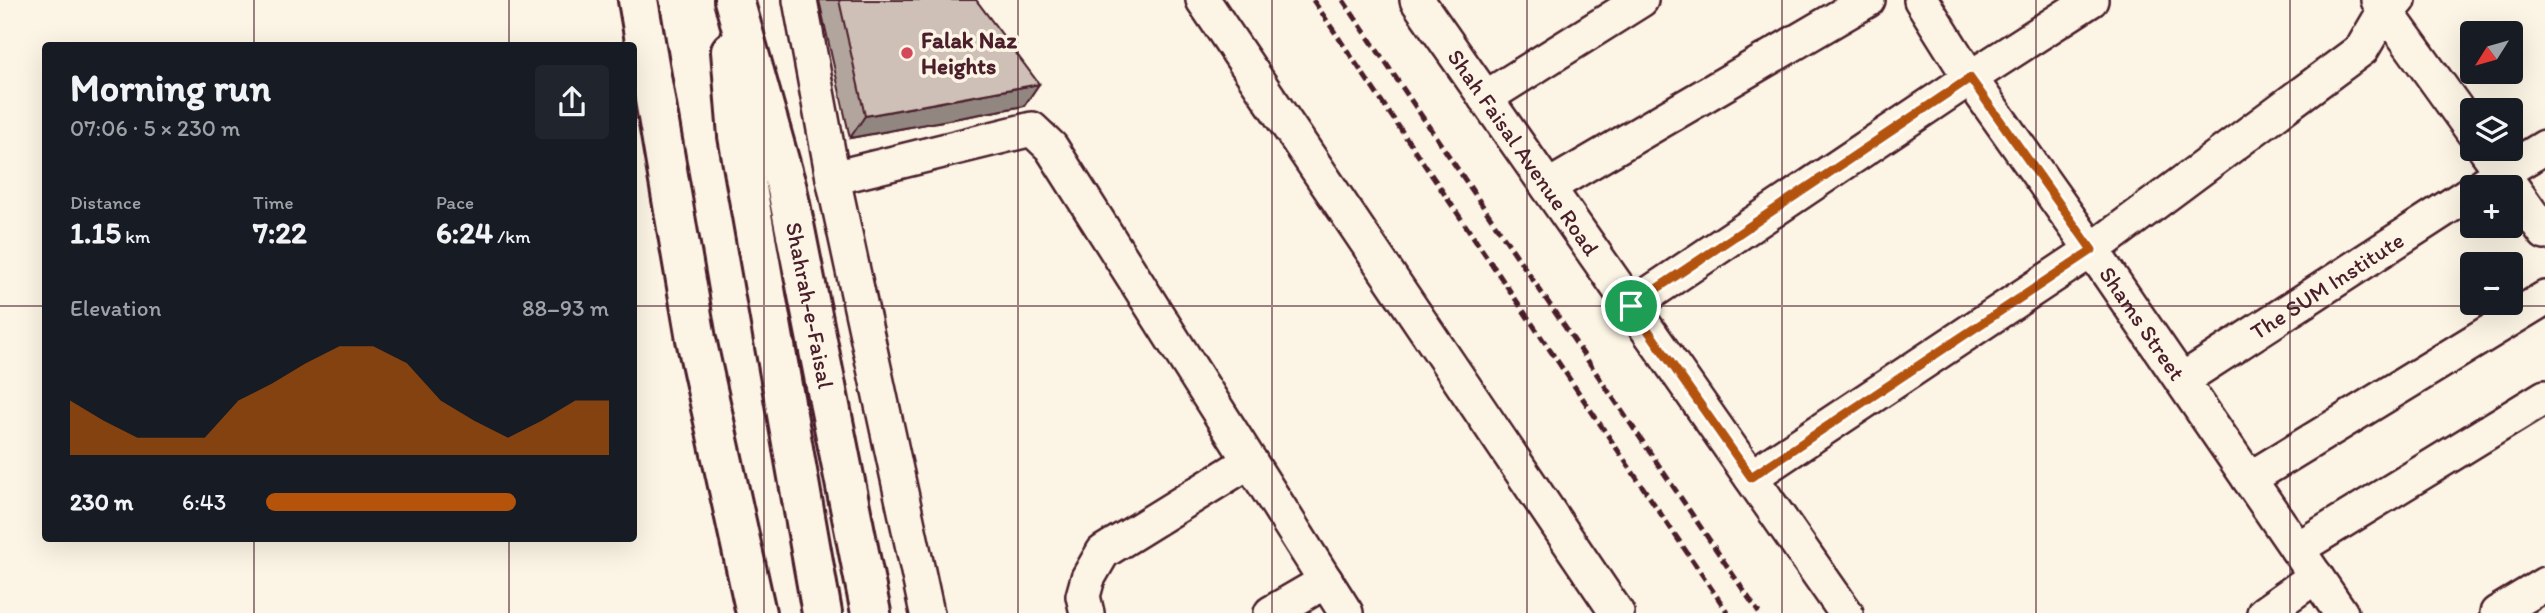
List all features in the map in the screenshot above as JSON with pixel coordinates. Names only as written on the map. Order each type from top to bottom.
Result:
[{"type":"highway","points":[[638,0],[696,339],[756,613]]},
{"type":"highway","points":[[727,0],[738,136],[822,613]]},
{"type":"highway","name":"Shahrah-e-Faisal","points":[[734,0],[787,189],[871,613]]},
{"type":"highway","points":[[791,438],[802,589],[797,613]]},
{"type":"street","points":[[800,0],[833,178],[927,613]]},
{"type":"street","points":[[1203,0],[1617,613]]},
{"type":"street","name":"Shah Faisal Avenue Road","points":[[1417,0],[1846,613]]},
{"type":"street","points":[[1485,98],[1641,0]]},
{"type":"street","points":[[1548,187],[1868,0]]},
{"type":"street","name":"Shams Street","points":[[1921,0],[1970,78],[2092,250],[2341,613]]},
{"type":"street","points":[[1631,306],[2091,0]]},
{"type":"street","points":[[1751,477],[2092,250],[2362,49],[2388,3],[2460,112]]},
{"type":"street","points":[[833,178],[1032,129],[1051,147],[1346,613]]},
{"type":"street","points":[[2545,147],[2488,169],[2545,233]]},
{"type":"street","name":"The SUM Institute","points":[[2182,380],[2460,199]]},
{"type":"street","points":[[2249,479],[2545,298]]},
{"type":"street","points":[[2297,549],[2545,397]]},
{"type":"street","points":[[1087,613],[1083,596],[1088,578],[1103,552],[1250,461]]},
{"type":"street","points":[[2264,613],[2316,576]]},
{"type":"street","points":[[1271,613],[1326,581]]},
{"type":"street","points":[[2497,613],[2545,584]]},
{"type":"building","name":"Falak Naz Heights","points":[[839,0],[976,0],[1039,84],[865,116]]},
{"type":"railway","points":[[1313,0],[1728,613]]},
{"type":"railway","points":[[1343,0],[1759,613]]},
{"type":"place","name":"Falak Naz Heights","points":[[907,53]]},
{"type":"route","points":[[1970,78],[2092,250],[1751,477],[1631,306],[1970,78]]}]
